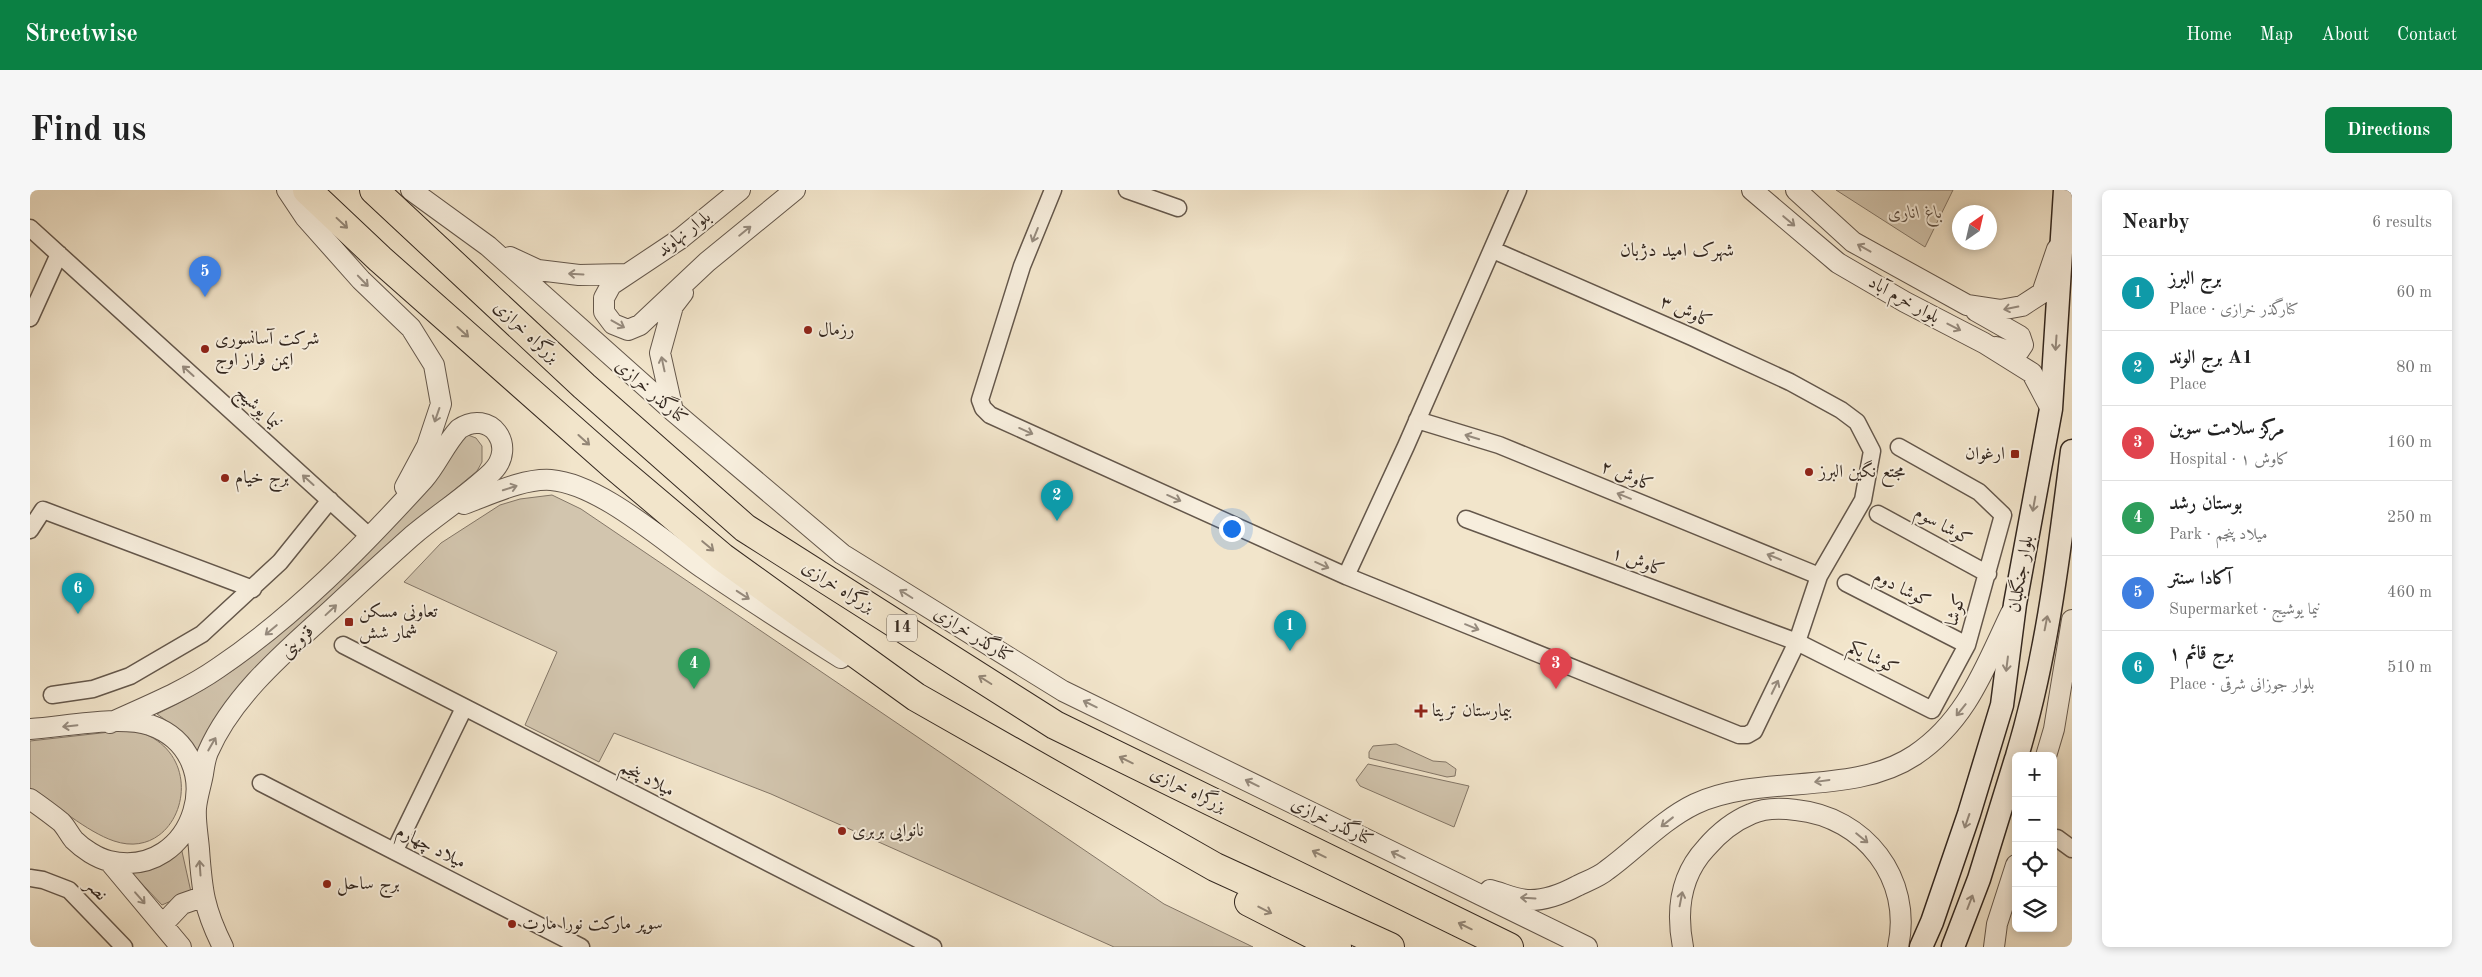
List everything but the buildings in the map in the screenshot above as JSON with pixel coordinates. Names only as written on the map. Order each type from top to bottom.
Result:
[{"type":"highway","points":[[307,190],[380,259],[584,440],[722,557],[916,697],[1215,867],[1390,947]]},
{"type":"highway","name":"بزرگراه خرازی","points":[[374,190],[584,386],[745,528],[1055,725],[1509,947]]},
{"type":"highway","points":[[1215,867],[1245,899],[1336,947]]},
{"type":"main road","name":"بلوار جنگلبان","points":[[1921,947],[1932,922],[1970,814],[2002,705],[2015,604],[2051,408],[2065,190]]},
{"type":"main road","name":"بلوار جنگلبان","points":[[2018,752],[2026,724],[2056,576],[2072,451]]},
{"type":"main road","name":"بلوار جنگلبان","points":[[1953,947],[1979,879],[2012,771]]},
{"type":"street","points":[[286,190],[305,217],[361,280],[411,328],[434,365],[441,404],[427,446],[393,510]]},
{"type":"street","name":"کنارگذر خرازی","points":[[411,190],[488,246],[673,412],[842,554],[1063,691],[1588,947]]},
{"type":"street","name":"بلوار نهاوند","points":[[625,274],[640,268],[680,239],[740,190]]},
{"type":"street","name":"بلوار نهاوند","points":[[707,262],[795,190]]},
{"type":"street","points":[[1053,190],[1022,266],[980,400],[990,415],[1346,576],[1739,735],[1747,735],[1754,730],[1797,642],[1819,576]]},
{"type":"street","points":[[1127,190],[1178,208]]},
{"type":"street","points":[[1346,576],[1493,250],[1518,190]]},
{"type":"street","name":"بلوار خرم آباد","points":[[1752,190],[1838,263],[1905,302],[1984,343],[2032,373],[2051,408]]},
{"type":"street","name":"بلوار خرم آباد","points":[[1796,190],[1854,242],[1967,305],[2000,310],[2022,306],[2042,293],[2063,230]]},
{"type":"street","name":"نیما یوشیج","points":[[30,228],[370,537]]},
{"type":"street","points":[[488,246],[538,270],[579,275],[625,274]]},
{"type":"street","name":"کاوش ۳","points":[[1493,250],[1790,382],[1841,410],[1856,422],[1872,451],[1863,500],[1819,576]]},
{"type":"street","points":[[30,318],[59,254]]},
{"type":"street","points":[[625,274],[610,285],[604,298],[604,312],[613,324],[628,330],[640,325],[707,262]]},
{"type":"street","points":[[673,412],[660,353],[673,306],[707,262]]},
{"type":"street","points":[[1967,305],[2020,336],[2023,345],[2019,351],[2008,351],[1984,343]]},
{"type":"street","name":"کاوش ۲","points":[[1417,420],[1499,445],[1819,576]]},
{"type":"street","points":[[393,510],[425,477],[459,429],[467,424],[484,423],[499,434],[503,450],[501,458],[497,467],[448,510]]},
{"type":"street","name":"کوشا","points":[[1899,447],[1979,492],[2003,515],[1967,645],[1932,710]]},
{"type":"street","points":[[448,510],[519,485],[549,480],[572,483],[608,501],[705,570],[846,661],[916,697]]},
{"type":"street","points":[[52,695],[93,689],[130,676],[202,634],[253,589],[280,562],[330,500]]},
{"type":"street","points":[[30,530],[43,510],[253,589]]},
{"type":"street","name":"قزوینی","points":[[110,723],[183,689],[270,631],[370,537],[393,510]]},
{"type":"street","name":"قزوینی","points":[[196,808],[207,753],[227,719],[247,692],[350,592],[413,535],[448,510]]},
{"type":"street","name":"کوشا سوم","points":[[1878,514],[1988,574]]},
{"type":"street","name":"کاوش ۱","points":[[1466,519],[1797,642]]},
{"type":"street","name":"کوشا دوم","points":[[1846,583],[1967,645]]},
{"type":"street","points":[[1442,876],[1527,900],[1559,896],[1606,872],[1665,823],[1696,804],[1723,795],[1865,775],[1890,768],[1913,756],[1934,740],[1964,707],[1982,678],[2015,604]]},
{"type":"street","points":[[2047,752],[2054,729],[2072,620]]},
{"type":"street","name":"کوشا یکم","points":[[1797,642],[1932,710]]},
{"type":"street","name":"میلاد پنجم","points":[[343,646],[932,947]]},
{"type":"street","points":[[395,850],[464,708]]},
{"type":"street","points":[[30,730],[138,722],[151,725],[169,735],[184,750],[193,768],[197,788],[196,808],[202,897],[211,923],[224,947]]},
{"type":"street","name":"میلاد چهارم","points":[[261,783],[581,947]]},
{"type":"street","points":[[31,800],[62,823],[74,840],[84,848],[109,861],[181,947]]},
{"type":"street","points":[[109,861],[131,863],[154,858],[173,846],[187,829],[196,808]]},
{"type":"street","points":[[1683,947],[1679,926],[1679,902],[1686,878],[1698,856],[1712,840],[1734,823],[1752,813],[1780,809],[1807,811],[1834,820],[1864,838],[1876,851],[1885,864],[1898,892],[1901,933],[1898,947]]},
{"type":"street","points":[[2057,838],[2072,849]]},
{"type":"street","points":[[1994,947],[1997,924],[2012,877]]},
{"type":"street","name":"نصر","points":[[30,878],[43,880],[69,890],[124,947]]},
{"type":"street","points":[[163,924],[182,904],[202,897]]},
{"type":"green space","name":"باغ اناری","points":[[1836,190],[1953,190],[1925,247]]},
{"type":"green space","points":[[468,435],[476,438],[482,446],[482,462],[477,471],[413,524],[198,758],[180,733],[157,714],[220,679],[249,659],[276,635],[444,450]]},
{"type":"green space","points":[[552,495],[581,509],[1164,904],[1253,947],[1114,947],[771,794],[614,733],[599,762],[525,725],[557,652],[404,582],[441,543],[500,505],[520,499]]},
{"type":"green space","points":[[119,731],[145,734],[165,748],[177,766],[181,786],[179,806],[170,824],[156,838],[137,844],[114,841],[104,837],[30,788],[30,741]]},
{"type":"green space","points":[[1396,744],[1433,761],[1446,762],[1456,769],[1455,776],[1447,777],[1369,758],[1369,752],[1373,746]]},
{"type":"green space","points":[[1368,764],[1469,786],[1454,827],[1360,786],[1356,780]]},
{"type":"green space","points":[[181,847],[191,892],[162,905],[130,871],[158,865],[170,858]]},
{"type":"place","name":"آکادا سنتر","points":[[205,297]]},
{"type":"place","name":"رزمال","points":[[808,330]]},
{"type":"place","name":"شرکت آسانسوری ایمن فراز اوج","points":[[205,349]]},
{"type":"place","name":"ارغوان","points":[[2015,454]]},
{"type":"place","name":"مجتع نگین البرز","points":[[1809,472]]},
{"type":"place","name":"برج خیام","points":[[225,478]]},
{"type":"place","name":"برج الوند A1","points":[[1057,521]]},
{"type":"place","name":"برج قائم ۱","points":[[78,614]]},
{"type":"place","name":"تعاونی مسکن شمار شش","points":[[349,622]]},
{"type":"place","name":"برج البرز","points":[[1290,651]]},
{"type":"place","name":"بوستان رشد","points":[[694,689]]},
{"type":"place","name":"مرکز سلامت سوین","points":[[1556,689]]},
{"type":"place","name":"بیمارستان تریتا","points":[[1421,711]]},
{"type":"place","name":"نانوایی بربری","points":[[842,831]]},
{"type":"place","name":"برج ساحل","points":[[327,884]]},
{"type":"place","name":"سوپر مارکت نورا مارت","points":[[512,924]]},
{"type":"district","name":"شهرک امید دژبان","points":[[1677,251]]}]
